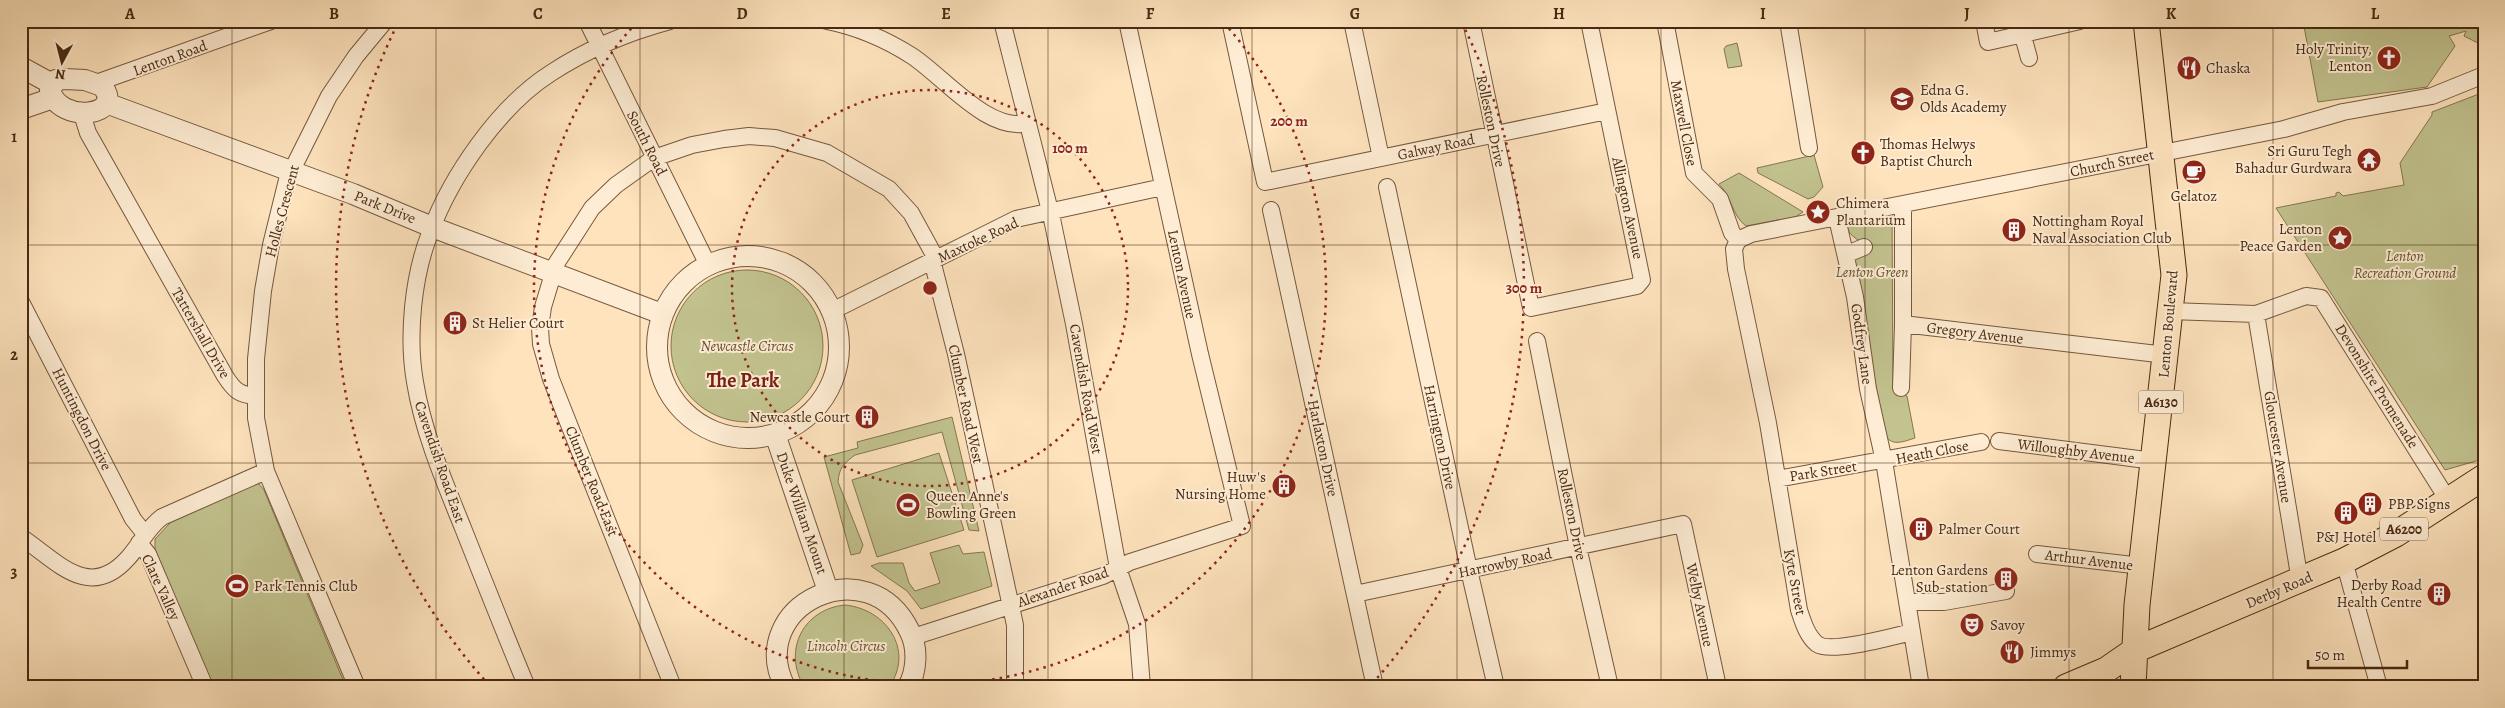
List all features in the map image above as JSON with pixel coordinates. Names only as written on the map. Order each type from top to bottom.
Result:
[{"type":"main road","name":"Lenton Boulevard","points":[[2133,687],[2142,566],[2166,355],[2173,267],[2162,153],[2146,21]]},
{"type":"main road","name":"Derby Road","points":[[2066,687],[2106,670],[2135,650],[2344,561],[2396,534],[2484,476]]},
{"type":"street","name":"Lenton Road","points":[[21,110],[52,91],[65,78],[96,83],[271,21]]},
{"type":"street","name":"Holles Crescent","points":[[256,396],[263,291],[271,245],[290,172],[328,96],[384,21]]},
{"type":"street","name":"South Road","points":[[587,21],[708,265]]},
{"type":"street","name":"Cavendish Road East","points":[[527,687],[447,489],[421,413],[415,383],[411,339],[422,260],[432,227],[463,170],[500,119],[523,95],[550,73],[599,48],[647,28],[670,21]]},
{"type":"street","points":[[828,21],[862,31],[890,43],[930,68],[991,118],[1007,124],[1028,123]]},
{"type":"street","name":"Cavendish Road West","points":[[1002,21],[1050,212],[1074,324],[1118,568],[1137,624],[1142,687]]},
{"type":"street","name":"Lenton Avenue","points":[[1127,21],[1200,354],[1242,526]]},
{"type":"street","name":"Galway Road","points":[[1230,21],[1265,182],[1607,111]]},
{"type":"street","points":[[1352,21],[1381,158]]},
{"type":"street","name":"Rolleston Drive","points":[[1471,21],[1531,308]]},
{"type":"street","name":"Allington Avenue","points":[[1531,308],[1641,284],[1642,280],[1589,21]]},
{"type":"street","name":"Maxwell Close","points":[[1665,21],[1694,173],[1720,199],[1732,233],[1738,240]]},
{"type":"street","points":[[1788,21],[1809,148]]},
{"type":"street","points":[[1984,21],[1988,42],[2023,36],[2080,21]]},
{"type":"street","points":[[2023,36],[2029,58]]},
{"type":"street","points":[[21,67],[52,91],[68,108],[82,114],[93,113],[106,103],[106,91],[96,83]]},
{"type":"street","name":"Church Street","points":[[1738,240],[1751,234],[2284,129],[2343,112],[2432,96],[2484,75]]},
{"type":"street","name":"Park Drive","points":[[106,103],[352,194],[432,227],[553,271],[662,314]]},
{"type":"street","name":"Tattershall Drive","points":[[82,114],[88,133],[225,376],[235,391],[243,395],[256,396]]},
{"type":"street","name":"Clumber Road West","points":[[654,158],[692,145],[750,136],[775,138],[827,153],[870,177],[894,194],[918,222],[933,253],[933,261],[959,368],[1010,606],[1016,648],[1015,687]]},
{"type":"street","name":"Clumber Road East","points":[[654,158],[616,184],[592,208],[553,271],[540,328],[541,344],[551,379],[673,687]]},
{"type":"street","name":"Maxtoke Road","points":[[831,308],[840,307],[1016,220],[1163,187]]},
{"type":"street","name":"Harrington Drive","points":[[1387,187],[1496,687]]},
{"type":"street","points":[[1901,388],[1903,204]]},
{"type":"street","name":"Harlaxton Drive","points":[[1270,210],[1375,687]]},
{"type":"street","name":"Godfrey Lane","points":[[1839,227],[1847,254],[1860,324],[1868,389],[1884,461]]},
{"type":"street","name":"Park Street","points":[[1738,240],[1734,249],[1735,264],[1763,394],[1777,479],[1884,461]]},
{"type":"street","points":[[1847,254],[1864,247]]},
{"type":"street","points":[[736,256],[752,256],[790,266],[809,279],[831,308],[839,345],[836,371],[828,390],[815,409],[797,424],[775,434],[748,438],[719,434],[698,423],[680,408],[668,391],[659,371],[656,344],[662,314],[676,290],[691,276],[708,265],[736,256]]},
{"type":"street","name":"Devonshire Promenade","points":[[2256,314],[2306,296],[2321,298],[2448,500]]},
{"type":"street","name":"Huntingdon Drive","points":[[21,302],[142,539]]},
{"type":"street","points":[[2170,311],[2256,314]]},
{"type":"street","name":"Gloucester Avenue","points":[[2256,314],[2300,581]]},
{"type":"street","name":"Gregory Avenue","points":[[1903,324],[2166,355]]},
{"type":"street","name":"Rolleston Drive","points":[[1537,341],[1578,547],[1610,687]]},
{"type":"street","points":[[256,396],[256,418],[266,471],[357,687]]},
{"type":"street","name":"Duke William Mount","points":[[775,434],[828,591]]},
{"type":"street","name":"Willoughby Avenue","points":[[1999,441],[2154,461]]},
{"type":"street","name":"Heath Close","points":[[1884,461],[1982,442]]},
{"type":"street","points":[[1884,461],[1908,602],[1920,687]]},
{"type":"street","name":"Clare Valley","points":[[205,687],[142,539],[153,523],[162,517],[266,471]]},
{"type":"street","name":"Kyte Street","points":[[1777,479],[1799,610],[1804,627],[1816,643],[1821,646],[1837,647],[1912,632]]},
{"type":"street","name":"Harrowby Road","points":[[1355,594],[1683,524]]},
{"type":"street","name":"Welby Avenue","points":[[1683,524],[1718,687]]},
{"type":"street","name":"Alexander Road","points":[[912,637],[1103,576],[1130,562],[1242,526]]},
{"type":"street","points":[[21,537],[70,572],[86,579],[103,577],[115,571],[142,539]]},
{"type":"street","name":"Arthur Avenue","points":[[2037,554],[2142,566]]},
{"type":"street","points":[[2344,561],[2380,687]]},
{"type":"street","points":[[785,687],[779,668],[778,651],[783,630],[793,614],[805,602],[828,591],[851,588],[868,591],[890,604],[904,619],[912,637],[915,663],[908,687]]},
{"type":"street","points":[[1908,602],[1944,602],[2006,591]]},
{"type":"green space","points":[[2303,21],[2484,21],[2484,46],[2464,36],[2466,31],[2449,36],[2455,46],[2427,87],[2318,102]]},
{"type":"green space","points":[[1737,43],[1742,66],[1728,68],[1724,49],[1726,46]]},
{"type":"green space","name":"Lenton Recreation Ground","points":[[2484,92],[2484,456],[2476,461],[2445,470],[2276,208],[2336,196],[2336,193],[2339,192],[2343,196],[2404,185],[2400,163],[2432,115],[2432,112]]},
{"type":"green space","points":[[1814,155],[1823,187],[1814,197],[1808,199],[1758,173],[1757,168]]},
{"type":"green space","points":[[1739,173],[1803,212],[1795,217],[1746,226],[1741,222],[1719,184]]},
{"type":"green space","name":"Lenton Green","points":[[1892,207],[1893,390],[1907,396],[1915,438],[1903,442],[1892,441],[1886,436],[1852,271],[1853,262],[1869,249],[1866,243],[1850,233],[1841,216]]},
{"type":"green space","name":"Newcastle Circus","points":[[747,270],[762,271],[776,275],[789,282],[801,292],[811,304],[818,317],[822,331],[822,361],[818,375],[811,388],[801,400],[789,410],[776,417],[762,421],[747,422],[732,421],[718,417],[705,410],[693,400],[683,388],[676,375],[672,361],[671,346],[672,331],[676,317],[683,304],[693,292],[705,282],[718,275],[732,271]]},
{"type":"green space","points":[[952,417],[979,531],[969,530],[942,432],[855,455],[843,466],[838,482],[863,545],[860,553],[851,555],[824,457],[858,448],[857,442]]},
{"type":"green space","name":"Queen Anne's Bowling Green","points":[[939,453],[964,530],[877,557],[852,480]]},
{"type":"green space","name":"Park Tennis Club","points":[[258,483],[264,490],[346,687],[212,687],[155,549],[155,539],[171,522]]},
{"type":"green space","points":[[959,545],[963,554],[984,552],[992,586],[921,609],[907,591],[871,566],[879,563],[903,563],[909,583],[915,591],[940,583],[930,553]]},
{"type":"green space","name":"Lincoln Circus","points":[[845,605],[860,608],[873,614],[884,623],[892,634],[897,646],[899,659],[896,673],[889,687],[803,685],[797,671],[795,658],[801,633],[818,614],[831,608]]},
{"type":"place","name":"Holy Trinity, Lenton","points":[[2389,58]]},
{"type":"place","name":"Chaska","points":[[2189,68]]},
{"type":"place","name":"Edna G. Olds Academy","points":[[1902,99]]},
{"type":"place","name":"Thomas Helwys Baptist Church","points":[[1863,153]]},
{"type":"place","name":"Sri Guru Tegh Bahadur Gurdwara","points":[[2369,160]]},
{"type":"place","name":"Gelatoz","points":[[2194,172]]},
{"type":"place","name":"Chimera Plantarium","points":[[1818,212]]},
{"type":"place","name":"Nottingham Royal Naval Association Club","points":[[2014,230]]},
{"type":"place","name":"Lenton Peace Garden","points":[[2340,238]]},
{"type":"place","name":"St Helier Court","points":[[455,323]]},
{"type":"place","name":"Newcastle Court","points":[[867,417]]},
{"type":"place","name":"Huw's Nursing Home","points":[[1284,486]]},
{"type":"place","name":"PBP Signs","points":[[2370,504]]},
{"type":"place","name":"Queen Anne's Bowling Green","points":[[908,505]]},
{"type":"place","name":"P&J Hotel","points":[[2346,513]]},
{"type":"place","name":"Palmer Court","points":[[1921,529]]},
{"type":"place","name":"Lenton Gardens Sub-station","points":[[2006,579]]},
{"type":"place","name":"Park Tennis Club","points":[[237,586]]},
{"type":"place","name":"Derby Road Health Centre","points":[[2439,594]]},
{"type":"place","name":"Savoy","points":[[1972,625]]},
{"type":"place","name":"Jimmys","points":[[2012,652]]},
{"type":"district","name":"The Park","points":[[743,380]]}]
